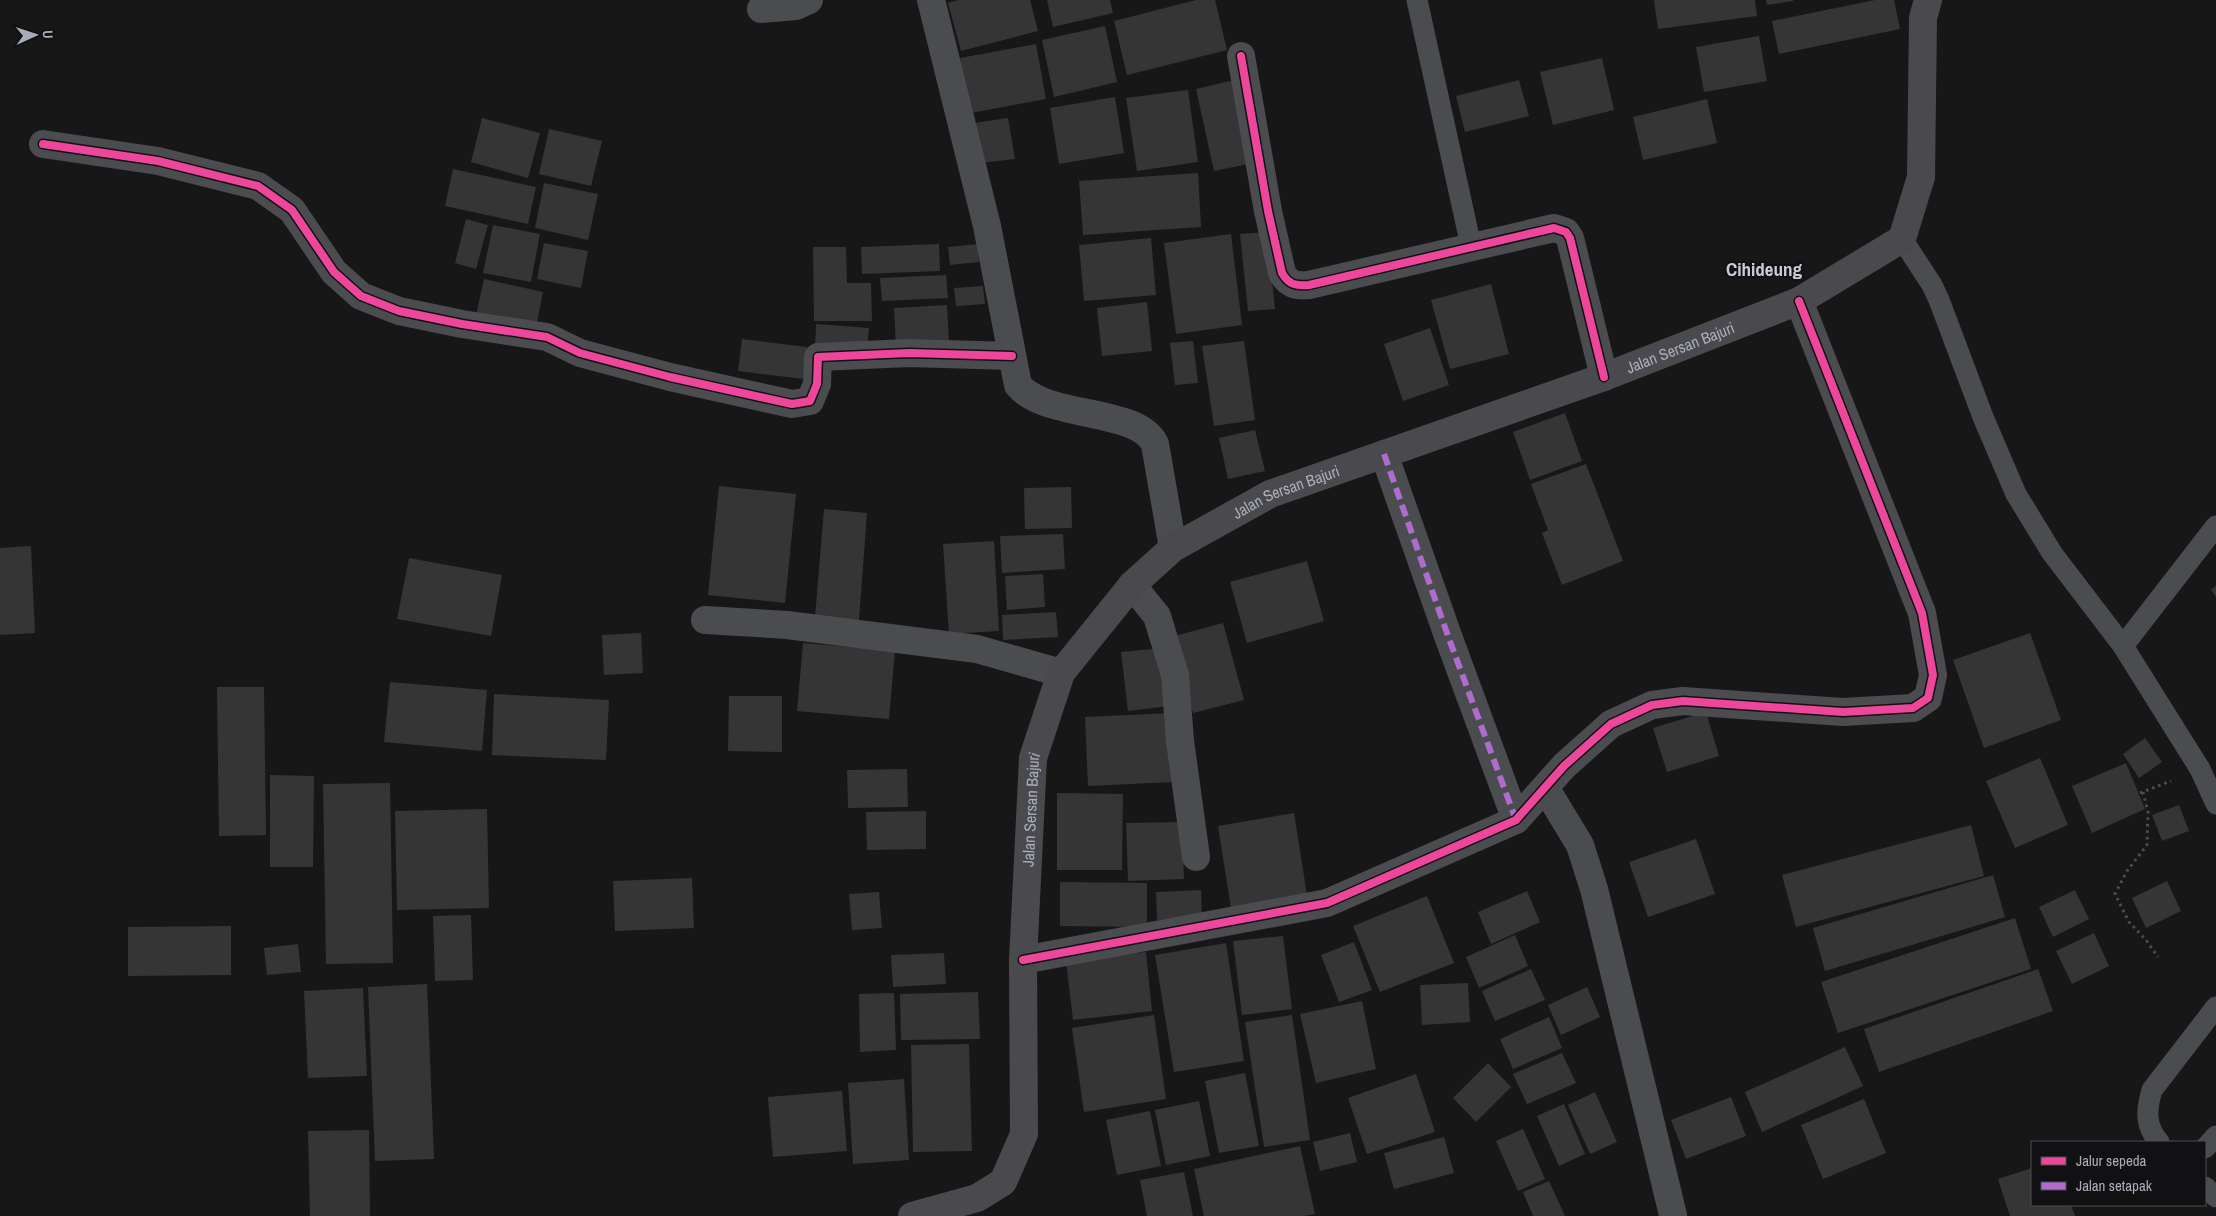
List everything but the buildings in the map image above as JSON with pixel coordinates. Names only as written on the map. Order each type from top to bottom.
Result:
[{"type":"main road","points":[[1902,239],[1921,177],[1923,18],[1928,0]]},
{"type":"main road","name":"Jalan Sersan Bajuri","points":[[912,1216],[978,1198],[1003,1182],[1024,1134],[1023,960],[1033,758],[1061,673],[1132,585],[1174,548],[1270,494],[1604,377],[1798,301],[1902,239]]},
{"type":"street","points":[[761,9],[796,6],[809,0]]},
{"type":"street","points":[[931,0],[986,226],[1018,385],[1032,398],[1132,426],[1151,436],[1155,444],[1174,548]]},
{"type":"street","points":[[1241,56],[1268,211],[1282,273],[1286,280],[1291,284],[1309,285],[1554,228],[1566,232],[1570,238],[1604,377]]},
{"type":"street","points":[[43,144],[158,161],[258,186],[292,210],[334,272],[361,296],[399,311],[462,324],[547,337],[580,352],[670,378],[792,404],[810,401],[817,384],[818,357],[909,353],[1012,356]]},
{"type":"street","points":[[1023,960],[1327,903],[1516,820],[1546,789],[1564,766],[1611,724],[1652,706],[1683,701],[1843,712],[1913,708],[1928,698],[1932,675],[1922,613],[1798,301]]},
{"type":"street","points":[[1384,454],[1448,636],[1516,820]]},
{"type":"street","points":[[1132,585],[1157,616],[1175,675],[1180,741],[1196,857]]},
{"type":"street","points":[[705,620],[787,625],[977,649],[1061,673]]},
{"type":"street","points":[[1546,789],[1580,845],[1594,889],[1673,1216]]},
{"type":"lane","points":[[1417,0],[1471,246]]},
{"type":"lane","points":[[1902,239],[1932,285],[1939,300],[1983,417],[2016,494],[2052,554],[2123,646],[2200,770],[2216,804]]},
{"type":"lane","points":[[2123,646],[2216,526]]},
{"type":"lane","points":[[2158,1141],[2153,1135],[2148,1123],[2148,1101],[2152,1090],[2216,1007]]},
{"type":"lane","points":[[2206,1147],[2216,1136]]},
{"type":"lane","points":[[2206,1188],[2216,1197]]},
{"type":"path","points":[[2143,792],[2148,812],[2147,845],[2127,871],[2115,894],[2129,922],[2146,940],[2158,957]]},
{"type":"marked path","points":[[1384,454],[1448,636],[1516,820]]},
{"type":"cycle path","points":[[1241,56],[1268,211],[1282,273],[1287,280],[1297,285],[1309,285],[1554,228],[1566,232],[1570,238],[1604,377]]},
{"type":"cycle path","points":[[43,144],[158,161],[258,186],[292,210],[334,272],[361,296],[399,311],[462,324],[547,337],[580,353],[670,377],[792,404],[810,401],[817,384],[818,357],[909,353],[1012,356]]},
{"type":"cycle path","points":[[1023,960],[1327,903],[1516,820],[1564,766],[1611,724],[1652,705],[1683,701],[1843,712],[1913,708],[1928,698],[1933,675],[1922,613],[1799,301]]},
{"type":"district","name":"Cihideung","points":[[1764,269]]}]
